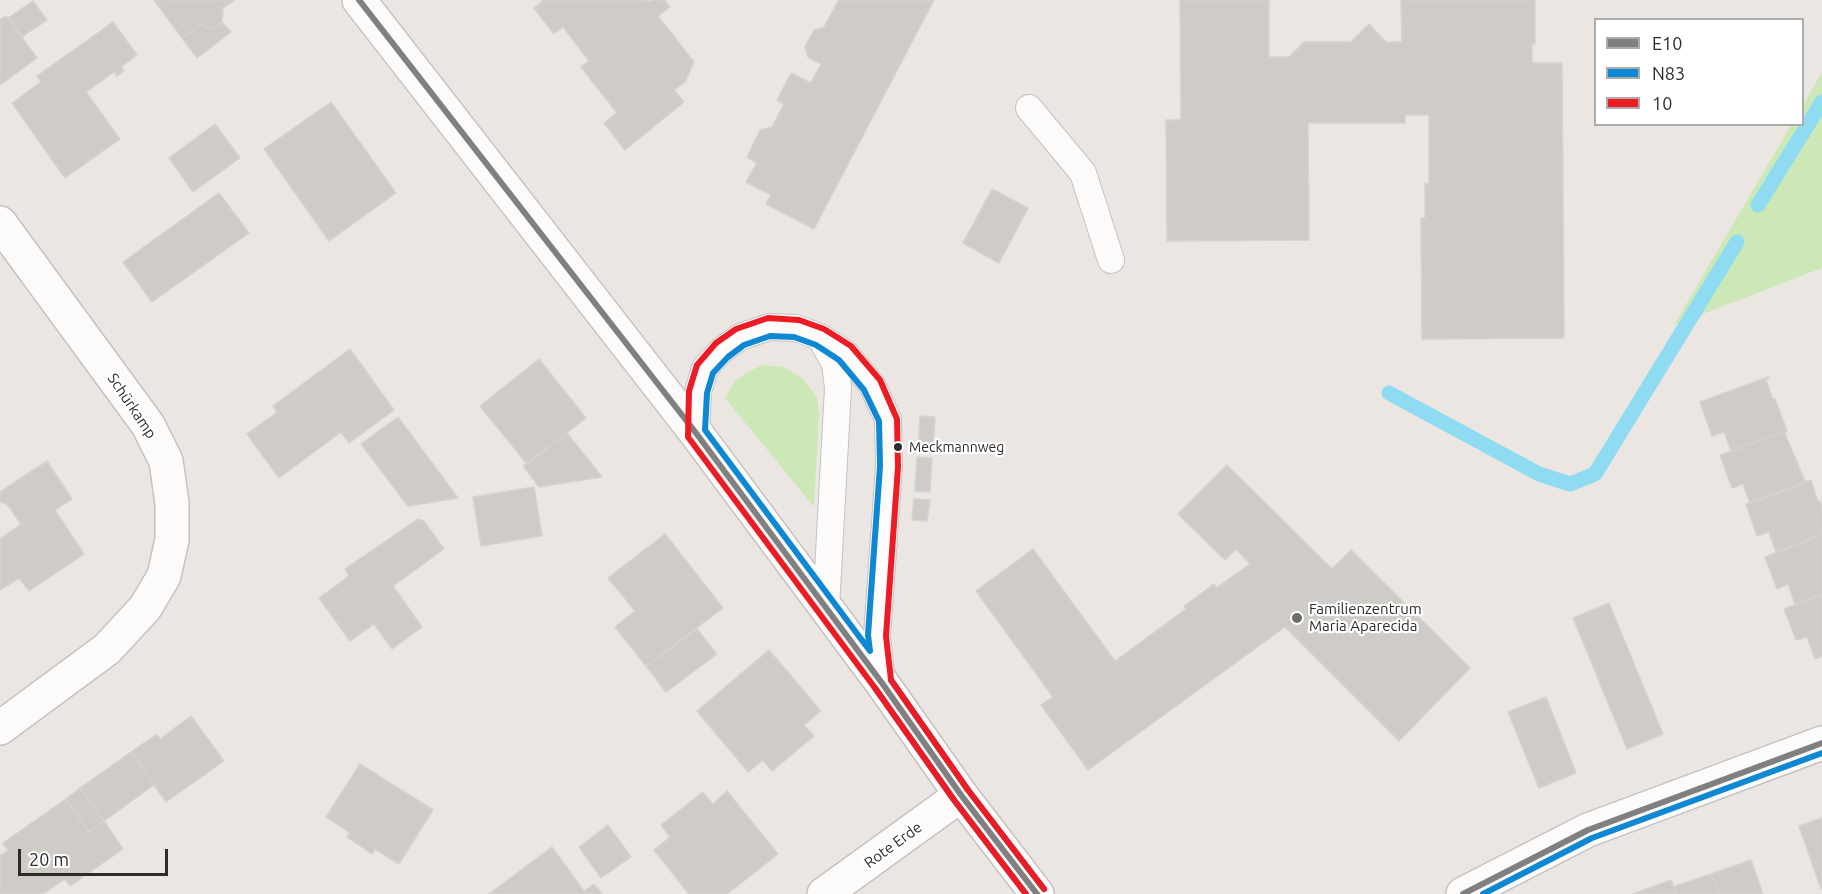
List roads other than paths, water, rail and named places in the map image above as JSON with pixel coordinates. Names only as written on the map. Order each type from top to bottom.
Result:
[{"type":"street","points":[[359,0],[696,433],[1037,894]]},
{"type":"street","name":"Schürkamp","points":[[0,222],[148,425],[166,461],[172,503],[172,540],[164,576],[145,608],[107,649],[0,728]]},
{"type":"street","points":[[1462,894],[1588,830],[1822,743]]},
{"type":"street","name":"Rote Erde","points":[[825,894],[962,795]]},
{"type":"lane","points":[[1029,108],[1083,173],[1112,260]]},
{"type":"lane","points":[[696,433],[698,392],[705,368],[722,350],[740,337],[769,327],[796,328],[820,337],[845,353],[872,385],[888,418],[889,466],[877,636],[882,683]]},
{"type":"lane","points":[[820,337],[835,364],[838,388],[826,608]]},
{"type":"waterway","points":[[1758,205],[1822,102]]},
{"type":"waterway","points":[[1389,393],[1539,474],[1570,484],[1595,474],[1737,242]]},
{"type":"place","name":"Meckmannweg","points":[[898,447]]},
{"type":"place","name":"Familienzentrum Maria Aparecida","points":[[1297,618]]}]
